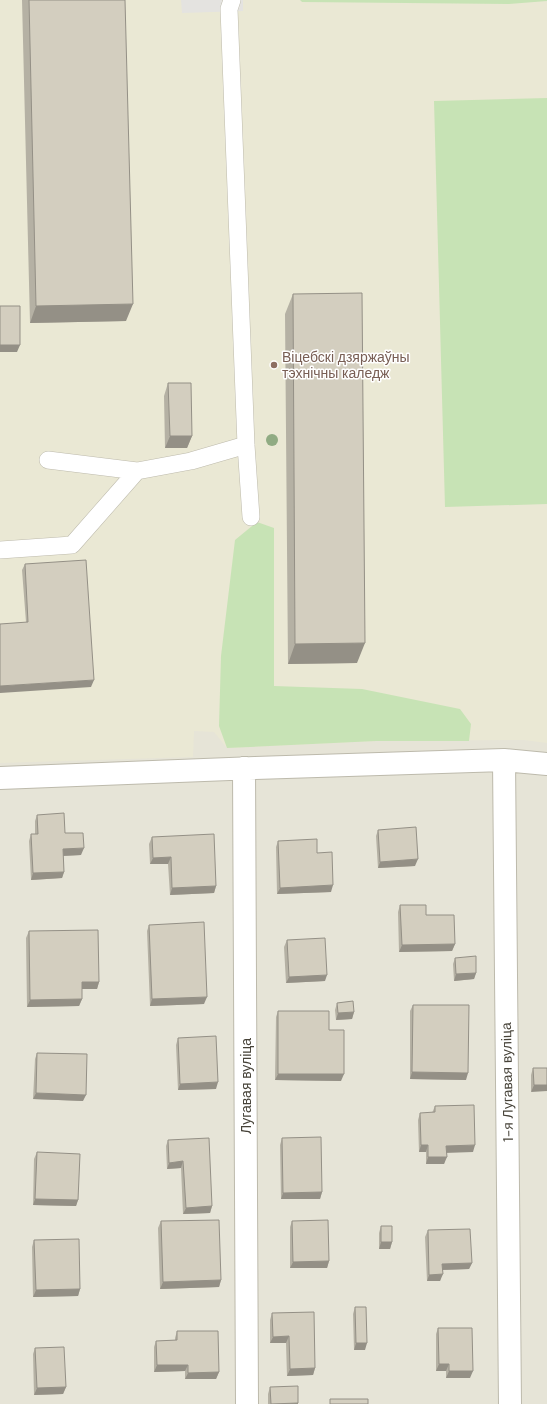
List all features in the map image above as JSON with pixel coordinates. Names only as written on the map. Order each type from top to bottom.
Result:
[{"type":"street","points":[[0,778],[244,768],[504,760],[547,764]]},
{"type":"street","name":"1-я Лугавая вуліца","points":[[504,760],[510,1404]]},
{"type":"street","name":"Лугавая вуліца","points":[[244,768],[247,1404]]},
{"type":"lane","points":[[232,0],[229,9],[246,444],[251,517]]},
{"type":"lane","points":[[48,460],[137,471],[191,461],[246,444]]},
{"type":"lane","points":[[0,550],[72,545],[137,471]]},
{"type":"shaded area","points":[[0,0],[547,0],[547,1404],[0,1404]]},
{"type":"shaded area","name":"Віцебскі дзяржаўны тэхнічны каледж","points":[[0,0],[547,0],[547,743],[524,740],[376,741],[227,748],[214,732],[194,731],[193,757],[0,763]]},
{"type":"shaded area","points":[[181,0],[243,0],[243,11],[182,13]]},
{"type":"green space","points":[[300,0],[547,1],[509,4],[302,2]]},
{"type":"green space","points":[[547,98],[547,504],[445,507],[434,101]]},
{"type":"green space","points":[[257,522],[274,528],[274,686],[362,689],[460,709],[471,724],[469,741],[376,741],[227,748],[219,726],[221,656],[235,540]]},
{"type":"building","points":[[29,0],[125,0],[133,304],[36,306]]},
{"type":"building","points":[[362,293],[365,643],[295,644],[293,294]]},
{"type":"building","points":[[0,306],[20,306],[20,345],[0,345]]},
{"type":"building","points":[[168,383],[191,383],[192,436],[170,436]]},
{"type":"building","points":[[86,560],[94,680],[0,686],[0,624],[28,622],[25,564]]},
{"type":"building","points":[[64,813],[65,833],[83,833],[84,848],[63,849],[64,872],[33,873],[31,834],[38,834],[37,815]]},
{"type":"building","points":[[416,827],[418,859],[380,862],[378,830]]},
{"type":"building","points":[[214,834],[216,886],[172,888],[171,857],[153,858],[152,837]]},
{"type":"building","points":[[317,839],[317,853],[332,852],[333,885],[280,888],[278,841]]},
{"type":"building","points":[[400,905],[426,905],[426,915],[454,915],[455,944],[402,945]]},
{"type":"building","points":[[204,922],[207,997],[152,999],[149,925]]},
{"type":"building","points":[[98,930],[99,982],[82,982],[82,999],[30,1000],[29,931]]},
{"type":"building","points":[[325,938],[327,975],[289,977],[287,940]]},
{"type":"building","points":[[476,956],[476,973],[456,974],[455,958]]},
{"type":"building","points":[[353,1001],[354,1012],[338,1013],[337,1003]]},
{"type":"building","points":[[413,1005],[469,1005],[468,1073],[412,1072]]},
{"type":"building","points":[[278,1011],[329,1011],[329,1030],[344,1030],[344,1074],[278,1074]]},
{"type":"building","points":[[216,1036],[218,1082],[180,1084],[178,1038]]},
{"type":"building","points":[[37,1053],[87,1054],[86,1095],[36,1093]]},
{"type":"building","points":[[533,1068],[547,1068],[547,1085],[534,1085]]},
{"type":"building","points":[[474,1105],[475,1145],[446,1146],[447,1157],[428,1157],[428,1145],[421,1145],[420,1113],[435,1112],[435,1106]]},
{"type":"building","points":[[321,1137],[322,1192],[283,1193],[282,1138]]},
{"type":"building","points":[[209,1138],[212,1206],[186,1208],[183,1161],[169,1163],[168,1140]]},
{"type":"building","points":[[37,1152],[80,1154],[78,1200],[35,1199]]},
{"type":"building","points":[[219,1220],[221,1280],[163,1282],[161,1221]]},
{"type":"building","points":[[328,1220],[329,1261],[293,1262],[292,1221]]},
{"type":"building","points":[[381,1226],[392,1226],[392,1242],[381,1242]]},
{"type":"building","points":[[470,1229],[472,1263],[442,1264],[443,1274],[429,1275],[428,1230]]},
{"type":"building","points":[[79,1239],[80,1289],[36,1290],[34,1240]]},
{"type":"building","points":[[355,1307],[366,1307],[367,1343],[356,1343]]},
{"type":"building","points":[[314,1312],[315,1368],[290,1369],[289,1336],[273,1337],[272,1313]]},
{"type":"building","points":[[438,1328],[472,1328],[473,1371],[449,1371],[449,1364],[439,1364]]},
{"type":"building","points":[[177,1331],[218,1331],[219,1372],[188,1373],[188,1365],[157,1365],[156,1341],[177,1340]]},
{"type":"building","points":[[64,1347],[66,1387],[37,1388],[35,1348]]},
{"type":"building","points":[[298,1386],[298,1403],[271,1404],[270,1387]]},
{"type":"building","points":[[330,1399],[368,1399],[368,1404],[330,1404]]},
{"type":"place","name":"Віцебскі дзяржаўны тэхнічны каледж","points":[[274,365]]}]
